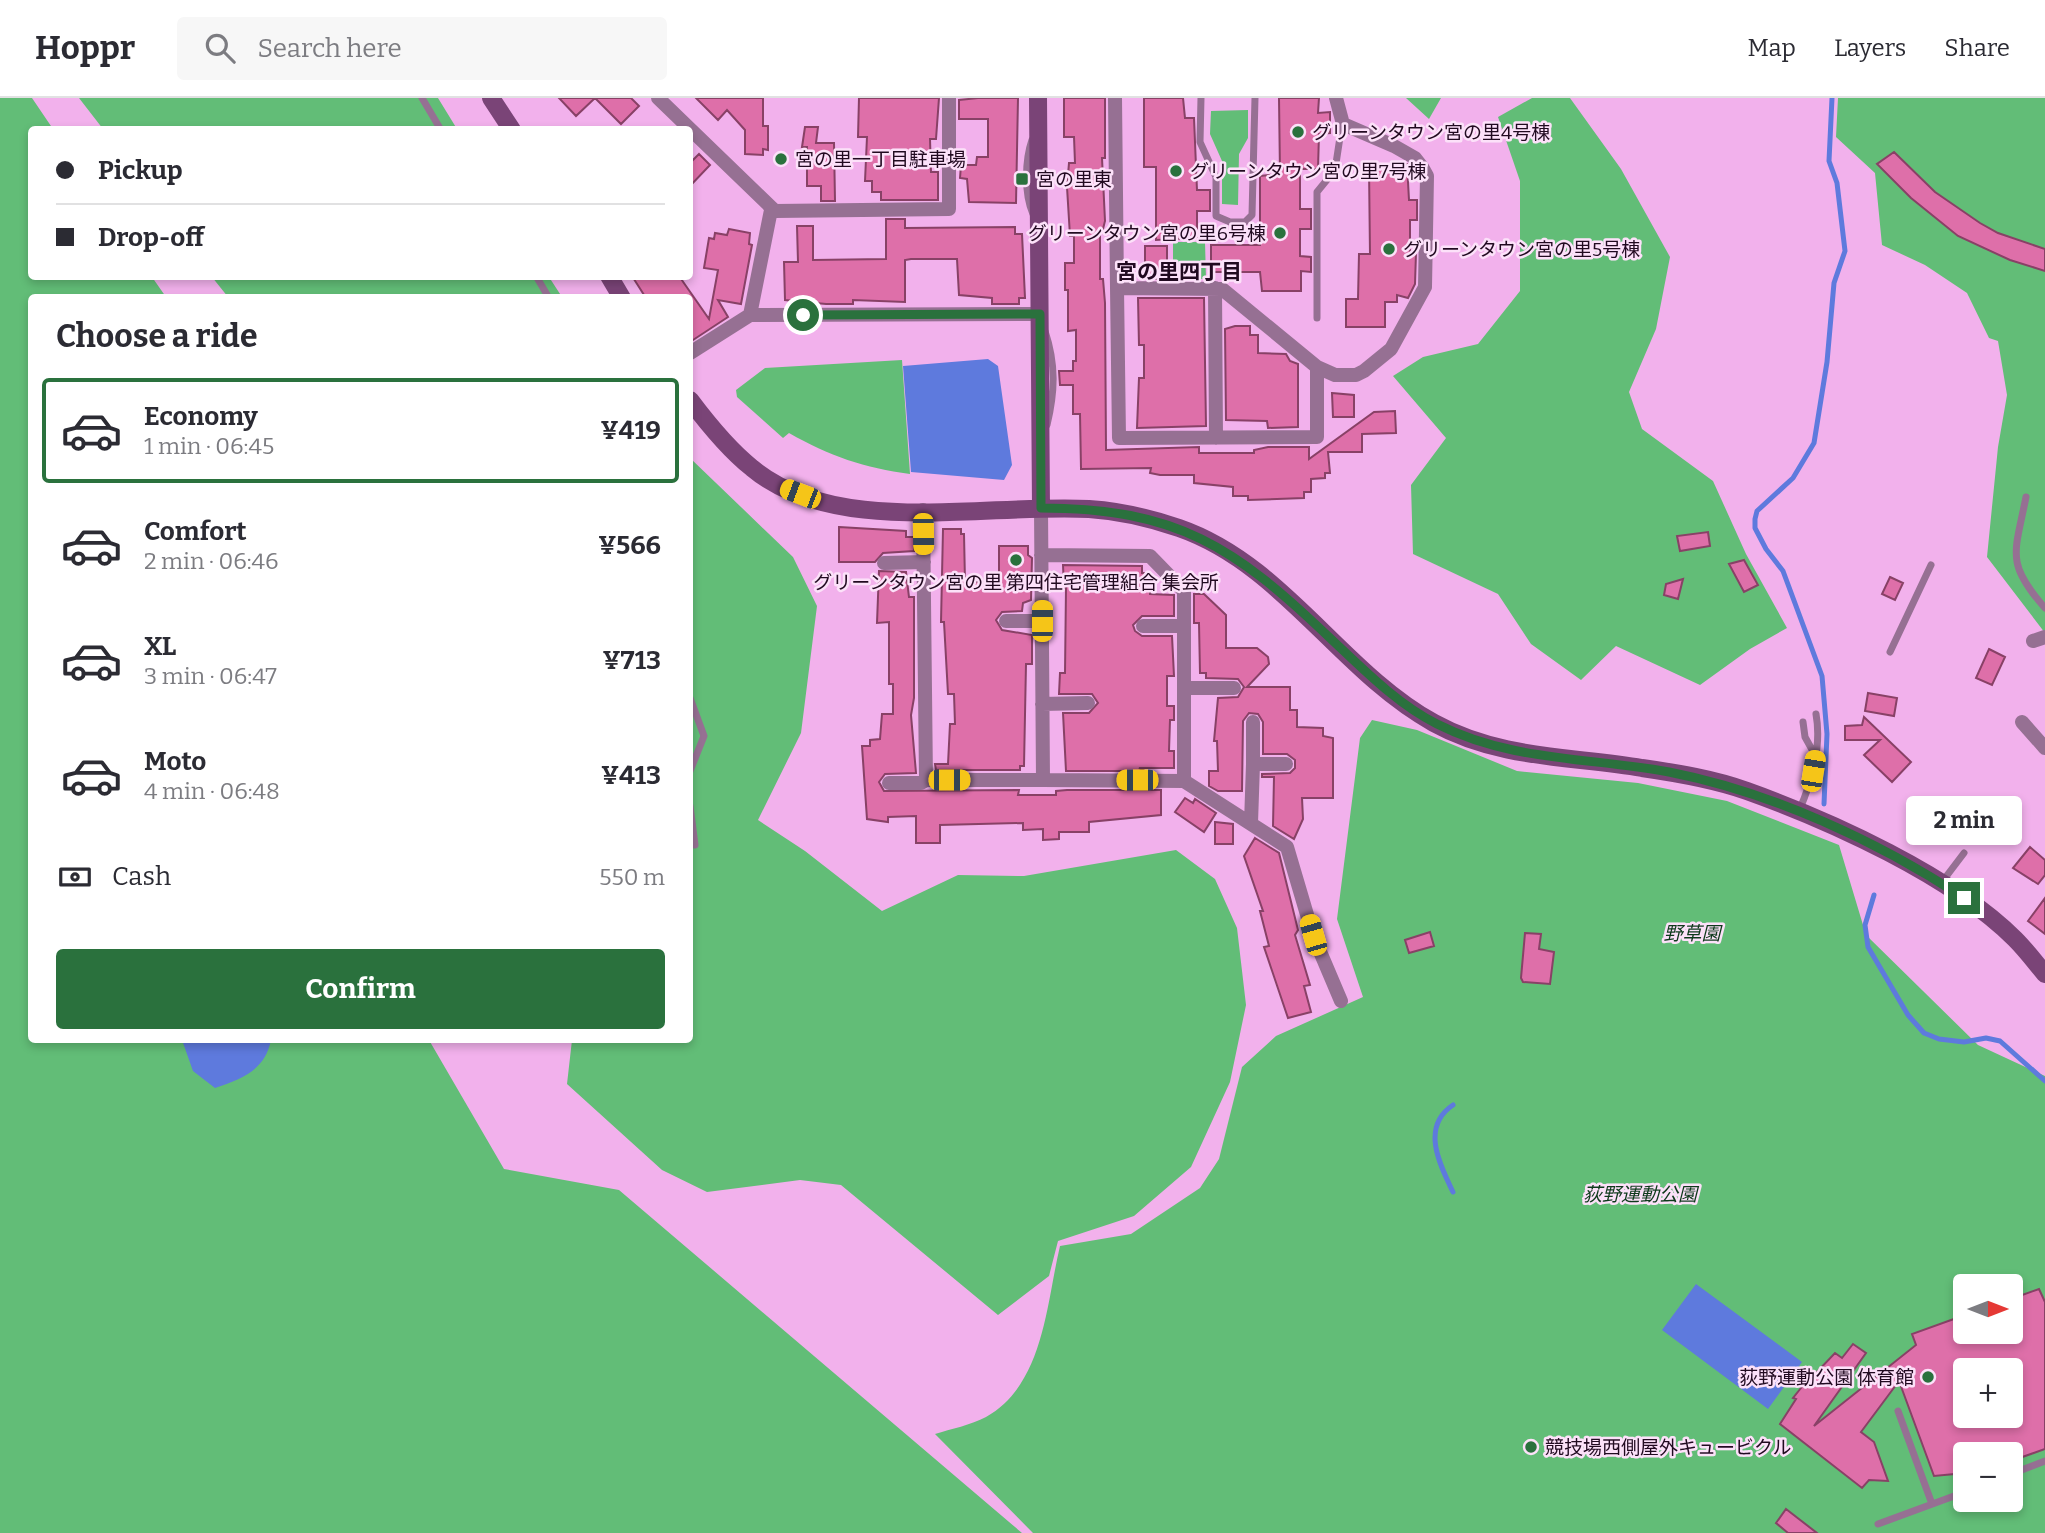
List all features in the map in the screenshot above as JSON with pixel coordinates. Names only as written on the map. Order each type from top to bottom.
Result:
[{"type":"street","points":[[491,98],[509,126]]},
{"type":"street","points":[[658,98],[686,126]]},
{"type":"street","points":[[693,133],[771,210],[948,209],[949,98]]},
{"type":"street","points":[[1038,98],[1042,780]]},
{"type":"street","points":[[1115,98],[1119,438],[1317,437],[1317,367]]},
{"type":"street","points":[[1117,288],[1216,288],[1317,367],[1335,374],[1356,375],[1391,349],[1425,286],[1427,176],[1415,158],[1343,124],[1336,98]]},
{"type":"street","points":[[750,315],[771,210]]},
{"type":"street","points":[[1216,288],[1216,438]]},
{"type":"street","points":[[693,351],[750,315],[1040,314]]},
{"type":"street","points":[[693,403],[753,470],[785,488],[814,499],[856,508],[1096,509],[1139,516],[1183,529],[1255,571],[1411,709],[1461,736],[1531,756],[1599,761],[1670,772],[1744,790],[1918,868],[2014,937],[2045,974]]},
{"type":"street","points":[[923,510],[926,780]]},
{"type":"street","points":[[1041,555],[1150,556],[1184,591],[1184,781]]},
{"type":"street","points":[[884,563],[924,562]]},
{"type":"street","points":[[1006,621],[1042,621]]},
{"type":"street","points":[[1143,626],[1183,626]]},
{"type":"street","points":[[1184,688],[1234,688]]},
{"type":"street","points":[[1042,704],[1088,704]]},
{"type":"street","points":[[1251,823],[1253,722]]},
{"type":"street","points":[[2022,722],[2045,748]]},
{"type":"street","points":[[1253,764],[1286,764]]},
{"type":"street","points":[[889,783],[926,780],[1184,781],[1287,847],[1327,987],[1341,1001]]},
{"type":"lane","points":[[422,98],[439,126]]},
{"type":"lane","points":[[1201,98],[1200,142],[1216,177],[1216,216],[1230,222],[1245,222],[1252,215],[1255,98]]},
{"type":"lane","points":[[1317,318],[1317,192],[1335,170],[1343,124]]},
{"type":"lane","points":[[2025,497],[2015,551],[2020,578],[2045,608]]},
{"type":"lane","points":[[1889,652],[1931,565]]},
{"type":"lane","points":[[693,706],[704,736],[693,764]]},
{"type":"lane","points":[[1798,813],[1807,792],[1815,755],[1816,714]]},
{"type":"lane","points":[[1803,722],[1805,737],[1815,755]]},
{"type":"lane","points":[[693,829],[695,845]]},
{"type":"lane","points":[[1941,883],[1964,853]]},
{"type":"lane","points":[[1898,1411],[1932,1504]]},
{"type":"lane","points":[[2023,1469],[2045,1461]]},
{"type":"lane","points":[[1878,1524],[1953,1496]]},
{"type":"green space","points":[[0,98],[32,98],[51,126],[28,126],[28,280],[154,280],[164,294],[28,294],[28,1043],[431,1043],[504,1169],[619,1190],[1022,1533],[0,1533]]},
{"type":"green space","points":[[79,98],[438,98],[455,126],[101,126]]},
{"type":"green space","points":[[1406,98],[1441,98],[1429,119]]},
{"type":"green space","points":[[1532,98],[1570,98],[1621,169],[1670,257],[1656,329],[1629,392],[1642,429],[1713,481],[1746,554],[1787,628],[1750,649],[1700,685],[1616,646],[1581,680],[1531,644],[1498,594],[1413,554],[1411,485],[1446,438],[1393,376],[1423,357],[1478,344],[1520,291],[1520,181],[1498,117]]},
{"type":"green space","points":[[1838,98],[2045,98],[2045,633],[1987,557],[1998,447],[2007,395],[1998,341],[1989,338],[1967,293],[1925,265],[1882,245],[1875,173],[1836,137]]},
{"type":"green space","points":[[1248,110],[1248,138],[1239,154],[1238,205],[1222,204],[1222,161],[1210,134],[1211,111]]},
{"type":"green space","points":[[1173,242],[1205,242],[1206,279],[1173,279]]},
{"type":"green space","points":[[214,280],[551,280],[560,294],[226,294]]},
{"type":"green space","points":[[902,360],[910,474],[848,460],[789,433],[783,438],[737,397],[736,390],[765,368]]},
{"type":"green space","points":[[693,461],[793,557],[817,606],[801,733],[758,820],[805,851],[882,911],[958,875],[1024,876],[1176,850],[1215,879],[1237,928],[1246,1005],[1230,1082],[1191,1167],[1134,1216],[1058,1241],[1049,1276],[998,1315],[841,1185],[800,1180],[707,1192],[662,1170],[567,1084],[572,1043],[693,1043]]},
{"type":"green space","name":"荻野運動公園","points":[[1372,720],[1417,730],[1517,771],[1638,783],[1727,801],[1839,845],[1866,935],[1978,1045],[2045,1076],[2045,1533],[1033,1533],[935,1434],[986,1417],[1005,1403],[1020,1385],[1031,1364],[1046,1317],[1060,1246],[1131,1234],[1200,1188],[1219,1159],[1242,1067],[1276,1036],[1363,997],[1337,919],[1360,738]]},
{"type":"water","points":[[988,359],[998,366],[1012,465],[1004,480],[911,472],[903,366]]},
{"type":"water","points":[[183,1043],[270,1043],[264,1059],[251,1072],[215,1088],[193,1071]]},
{"type":"water","points":[[1696,1284],[1802,1362],[1768,1409],[1662,1330]]},
{"type":"building","points":[[559,98],[595,98],[576,116]]},
{"type":"building","points":[[595,98],[631,98],[639,106],[621,124]]},
{"type":"building","points":[[696,98],[763,98],[763,126],[768,126],[768,150],[763,149],[763,155],[745,154],[745,130],[727,110],[718,120]]},
{"type":"building","points":[[859,98],[939,98],[936,139],[930,139],[931,172],[938,172],[938,200],[881,200],[881,192],[872,192],[872,181],[865,181],[867,137],[858,137]]},
{"type":"building","points":[[1018,98],[1016,203],[969,202],[967,179],[960,178],[961,165],[976,165],[977,157],[988,157],[988,119],[959,119],[959,100]]},
{"type":"building","points":[[1064,98],[1105,98],[1105,158],[1102,158],[1105,221],[1103,229],[1100,229],[1100,279],[1103,279],[1105,303],[1106,450],[1199,447],[1199,453],[1254,453],[1254,450],[1268,447],[1309,447],[1309,459],[1374,412],[1395,411],[1396,433],[1362,434],[1362,452],[1328,452],[1330,473],[1325,473],[1325,478],[1311,479],[1311,492],[1304,492],[1304,498],[1248,500],[1248,496],[1233,496],[1233,487],[1194,483],[1194,475],[1150,473],[1151,468],[1081,469],[1080,414],[1073,414],[1073,385],[1060,385],[1059,371],[1073,371],[1073,361],[1076,361],[1076,330],[1068,331],[1068,290],[1065,290],[1065,263],[1074,263],[1074,236],[1070,236],[1067,187],[1069,163],[1075,163],[1074,137],[1064,137]]},
{"type":"building","name":"グリーンタウン宮の里7号棟","points":[[1144,98],[1183,98],[1185,118],[1194,118],[1197,190],[1210,190],[1210,211],[1197,211],[1197,238],[1156,240],[1156,167],[1144,167]]},
{"type":"building","points":[[1279,98],[1319,98],[1318,113],[1330,112],[1330,133],[1319,134],[1318,169],[1300,169],[1300,209],[1311,209],[1311,229],[1300,229],[1300,256],[1311,257],[1311,272],[1301,271],[1301,291],[1262,291],[1260,272],[1211,272],[1211,245],[1260,245],[1260,176],[1280,174]]},
{"type":"building","points":[[805,127],[818,127],[816,143],[834,143],[835,201],[821,201],[821,186],[807,186],[807,147],[802,147]]},
{"type":"building","points":[[1894,152],[1935,192],[1980,223],[1998,233],[2045,249],[2045,271],[2010,260],[1958,236],[1911,198],[1877,164]]},
{"type":"building","points":[[699,154],[710,165],[693,183],[693,160]]},
{"type":"building","name":"グリーンタウン宮の里5号棟","points":[[1407,164],[1409,200],[1417,200],[1417,220],[1410,220],[1410,253],[1416,253],[1415,284],[1408,298],[1397,295],[1397,302],[1385,302],[1385,327],[1346,327],[1346,299],[1358,299],[1359,254],[1370,254],[1369,167]]},
{"type":"building","points":[[886,219],[905,219],[905,228],[1015,227],[1015,234],[1022,234],[1025,298],[1019,298],[1019,304],[992,304],[992,298],[959,295],[957,259],[911,259],[905,260],[905,302],[853,300],[853,304],[826,304],[785,300],[784,262],[798,262],[797,226],[813,226],[813,260],[886,259]]},
{"type":"building","points":[[729,229],[750,233],[749,244],[752,245],[741,304],[718,300],[728,317],[693,340],[693,296],[709,319],[718,270],[704,268],[709,238],[714,239],[715,233],[727,235]]},
{"type":"building","points":[[1145,246],[1167,246],[1167,265],[1161,265],[1160,279],[1145,279]]},
{"type":"building","points":[[635,280],[682,280],[692,294],[643,294]]},
{"type":"building","points":[[1138,298],[1204,298],[1206,426],[1137,428],[1139,378],[1144,378],[1144,345],[1139,345]]},
{"type":"building","points":[[1250,326],[1250,335],[1258,335],[1258,353],[1286,354],[1290,361],[1298,364],[1298,427],[1268,428],[1267,421],[1226,420],[1225,329]]},
{"type":"building","points":[[1332,393],[1354,395],[1354,417],[1333,417]]},
{"type":"building","points":[[839,527],[906,531],[906,537],[914,537],[914,551],[883,553],[875,562],[839,562]]},
{"type":"building","points":[[943,529],[961,529],[961,534],[964,534],[965,582],[999,582],[999,546],[1028,546],[1028,555],[1032,558],[1031,600],[1023,603],[1022,611],[1002,612],[996,620],[1002,630],[1032,635],[1032,664],[1026,664],[1024,766],[1020,766],[1020,770],[936,770],[935,764],[948,764],[950,724],[955,724],[954,694],[948,694],[944,622],[941,622]]},
{"type":"building","points":[[1708,532],[1710,546],[1680,551],[1677,536]]},
{"type":"building","points":[[1744,560],[1758,585],[1744,592],[1729,564]]},
{"type":"building","points":[[1063,565],[1142,566],[1142,573],[1150,573],[1150,594],[1174,595],[1174,616],[1142,616],[1133,625],[1135,631],[1142,636],[1172,636],[1174,676],[1167,676],[1167,706],[1174,706],[1174,720],[1170,720],[1169,751],[1174,751],[1174,768],[1139,768],[1145,771],[1066,771],[1063,713],[1089,713],[1098,703],[1092,694],[1059,694],[1060,673],[1065,673],[1066,588]]},
{"type":"building","points":[[879,571],[906,572],[909,597],[914,597],[914,698],[911,715],[916,773],[885,774],[879,782],[884,791],[1019,790],[1018,795],[1056,795],[1056,791],[1067,790],[1161,790],[1161,815],[1089,822],[1089,832],[1059,832],[1059,839],[1043,840],[1043,829],[1023,830],[1023,823],[940,825],[940,843],[916,843],[916,816],[888,817],[888,822],[867,819],[862,746],[870,746],[870,740],[880,739],[882,714],[893,714],[893,684],[889,684],[889,622],[877,623]]},
{"type":"building","points":[[1890,577],[1903,583],[1895,600],[1882,594]]},
{"type":"building","points":[[1683,579],[1678,599],[1664,595],[1666,584]]},
{"type":"building","points":[[1194,594],[1204,594],[1226,615],[1226,648],[1257,648],[1268,657],[1269,664],[1247,687],[1290,687],[1290,710],[1297,710],[1297,727],[1323,728],[1323,736],[1333,738],[1333,798],[1302,798],[1303,819],[1294,839],[1273,826],[1274,777],[1262,777],[1262,774],[1290,773],[1295,768],[1295,760],[1287,754],[1263,754],[1263,722],[1258,714],[1249,713],[1243,721],[1242,791],[1218,791],[1209,786],[1209,771],[1218,771],[1217,741],[1214,741],[1218,698],[1238,697],[1244,687],[1238,679],[1206,678],[1206,673],[1200,673],[1199,623],[1194,623]]},
{"type":"building","points":[[1989,649],[2005,657],[1992,685],[1976,678]]},
{"type":"building","points":[[1868,693],[1897,698],[1894,716],[1865,711]]},
{"type":"building","points":[[1864,717],[1911,762],[1892,782],[1864,755],[1880,740],[1845,740],[1845,726],[1862,725]]},
{"type":"building","points":[[1185,798],[1193,803],[1195,799],[1216,813],[1204,832],[1175,812]]},
{"type":"building","points":[[1215,822],[1233,824],[1233,844],[1215,844]]},
{"type":"building","points":[[1255,838],[1279,853],[1298,930],[1295,935],[1310,985],[1304,986],[1311,1012],[1288,1018],[1264,947],[1269,946],[1260,911],[1263,911],[1244,856]]},
{"type":"building","points":[[2030,847],[2045,860],[2045,875],[2038,884],[2013,868]]},
{"type":"building","points":[[2045,898],[2045,934],[2028,921]]},
{"type":"building","points":[[1430,932],[1434,946],[1409,953],[1405,940]]},
{"type":"building","points":[[1525,933],[1541,934],[1539,949],[1554,952],[1550,984],[1523,982],[1521,978]]},
{"type":"building","points":[[2039,1289],[2045,1302],[2045,1449],[2023,1457],[2023,1442],[1953,1442],[1953,1474],[1934,1476],[1899,1381],[1861,1432],[1874,1442],[1888,1481],[1869,1480],[1862,1488],[1780,1424],[1796,1399],[1793,1398],[1813,1373],[1835,1353],[1842,1358],[1853,1344],[1866,1353],[1814,1426],[1916,1345],[1912,1334],[1953,1319],[1953,1344],[2023,1344],[2023,1295]]},
{"type":"building","points":[[1786,1509],[1817,1533],[1788,1533],[1776,1523]]},
{"type":"waterway","points":[[1824,804],[1827,734],[1822,676],[1783,571],[1766,549],[1755,528],[1755,519],[1757,511],[1793,478],[1814,443],[1827,362],[1834,283],[1845,251],[1837,183],[1829,161],[1832,98]]},
{"type":"waterway","points":[[1874,895],[1865,925],[1868,947],[1908,1015],[1924,1033],[1939,1039],[1964,1042],[1986,1038],[2000,1041],[2045,1081]]},
{"type":"waterway","points":[[1453,1105],[1437,1124],[1435,1135],[1439,1158],[1453,1192]]},
{"type":"place","name":"グリーンタウン宮の里4号棟","points":[[1298,132]]},
{"type":"place","name":"宮の里一丁目駐車場","points":[[781,159]]},
{"type":"place","name":"グリーンタウン宮の里7号棟","points":[[1176,171]]},
{"type":"place","name":"宮の里東","points":[[1022,179]]},
{"type":"place","name":"グリーンタウン宮の里6号棟","points":[[1280,233]]},
{"type":"place","name":"グリーンタウン宮の里5号棟","points":[[1389,249]]},
{"type":"place","name":"グリーンタウン宮の里 第四住宅管理組合 集会所","points":[[1016,560]]},
{"type":"place","name":"荻野運動公園 体育館","points":[[1928,1377]]},
{"type":"place","name":"競技場西側屋外キュービクル","points":[[1531,1447]]},
{"type":"district","name":"宮の里四丁目","points":[[1179,272]]},
{"type":"route","points":[[803,315],[1040,314],[1041,508],[1096,509],[1139,516],[1183,529],[1217,547],[1255,571],[1411,709],[1461,736],[1531,756],[1599,761],[1670,772],[1744,790],[1918,868],[1964,898]]},
{"type":"park label","name":"野草園","points":[[1692,933]]}]
